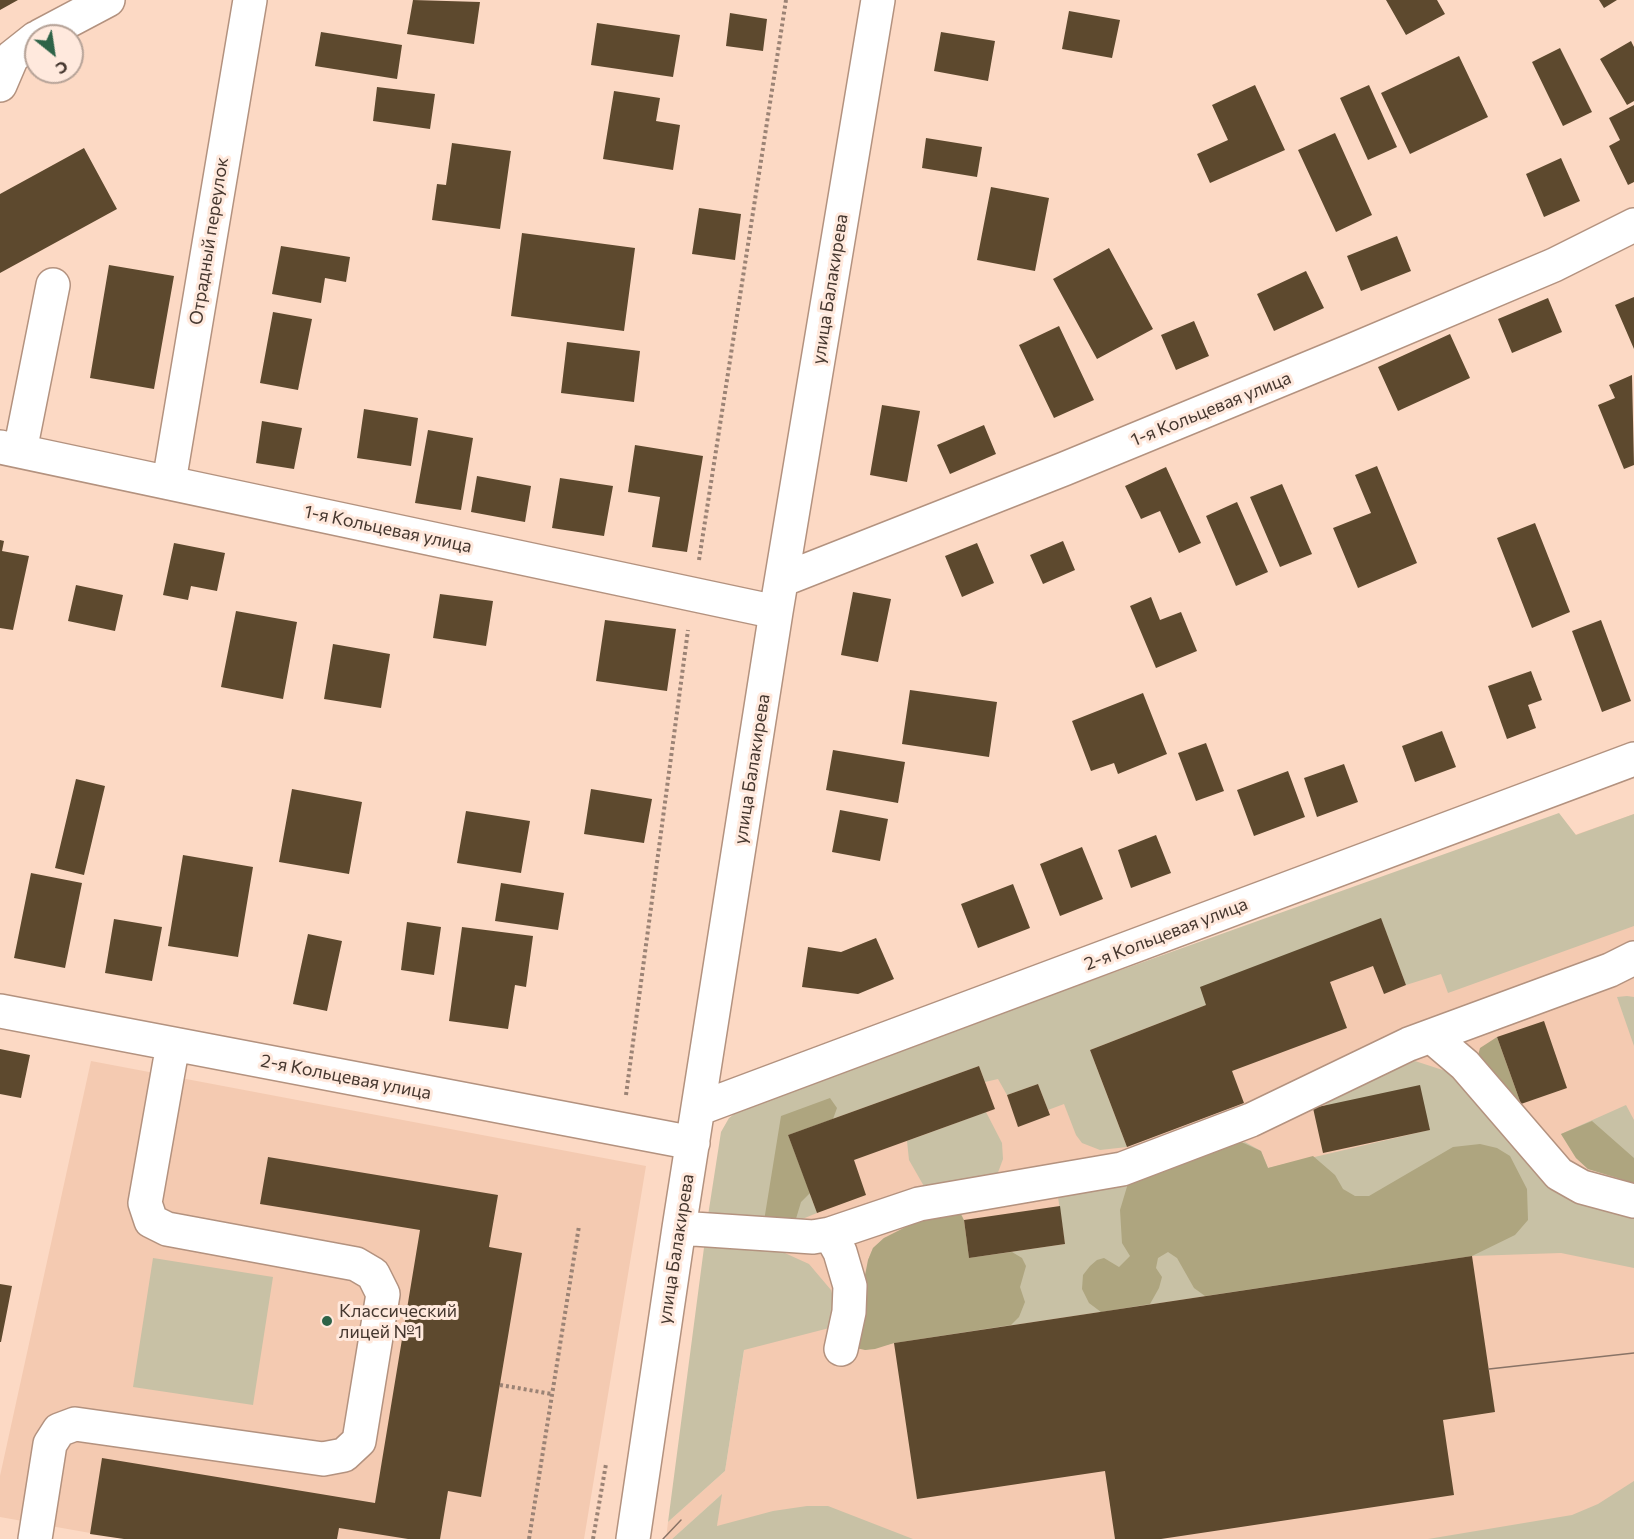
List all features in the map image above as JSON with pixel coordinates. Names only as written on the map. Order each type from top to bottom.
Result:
[{"type":"street","points":[[63,24],[108,0]]},
{"type":"street","name":"Отрадный переулок","points":[[169,482],[250,0]]},
{"type":"street","name":"улица Балакирева","points":[[633,1539],[679,1228],[776,612],[878,0]]},
{"type":"street","points":[[0,86],[12,57],[24,48]]},
{"type":"street","name":"1-я Кольцевая улица","points":[[782,580],[1064,469],[1342,355],[1554,265],[1634,225]]},
{"type":"street","points":[[10,449],[53,285]]},
{"type":"street","name":"1-я Кольцевая улица","points":[[10,449],[776,612]]},
{"type":"street","name":"2-я Кольцевая улица","points":[[698,1109],[1634,759]]},
{"type":"street","points":[[679,1228],[796,1237],[830,1234],[919,1204],[1136,1164],[1251,1120],[1409,1044],[1610,970],[1634,958]]},
{"type":"street","name":"2-я Кольцевая улица","points":[[0,1011],[693,1143]]},
{"type":"street","points":[[1431,1036],[1464,1065],[1559,1174],[1582,1187],[1634,1201]]},
{"type":"street","points":[[35,1539],[50,1444],[59,1430],[75,1424],[323,1459],[344,1455],[359,1441],[383,1294],[373,1274],[356,1264],[167,1229],[151,1221],[146,1203],[173,1044]]},
{"type":"street","points":[[830,1234],[840,1252],[850,1286],[849,1312],[841,1348]]},
{"type":"path","points":[[529,1539],[579,1226]]},
{"type":"path","points":[[500,1385],[552,1394]]},
{"type":"shaded area","points":[[1559,813],[1576,835],[1634,814],[1634,926],[1448,993],[1441,974],[1406,985],[1381,919],[1206,1005],[1090,1050],[1127,1147],[1100,1150],[1082,1143],[1076,1135],[1064,1104],[1048,1110],[1038,1084],[1007,1095],[998,1079],[985,1082],[979,1066],[788,1135],[817,1213],[795,1222],[707,1222],[721,1132],[729,1118],[747,1104]]},
{"type":"shaded area","points":[[1634,814],[1634,1539],[715,1539],[721,1495],[672,1539],[666,1539],[668,1522],[725,1471],[781,1116]]},
{"type":"shaded area","points":[[1617,997],[1634,997],[1634,1046]]},
{"type":"shaded area","points":[[1497,1037],[1521,1104],[1516,1104],[1477,1059],[1480,1048]]},
{"type":"shaded area","name":"Классический лицей №1","points":[[91,1061],[646,1166],[584,1539],[124,1539],[0,1517],[0,1476]]},
{"type":"shaded area","points":[[1415,1061],[1458,1075],[1591,1206],[1634,1218],[1634,1268],[1561,1253],[1472,1256],[894,1343],[865,1350],[868,1260],[873,1248],[884,1238],[962,1215],[969,1258],[1065,1244],[1058,1197],[1245,1142],[1261,1151],[1268,1168],[1429,1130],[1325,1106],[1327,1100]]},
{"type":"shaded area","points":[[830,1098],[837,1108],[833,1119],[788,1135],[810,1193],[801,1202],[795,1222],[764,1221],[781,1116]]},
{"type":"shaded area","points":[[1626,1105],[1634,1120],[1634,1183],[1588,1169],[1576,1158],[1561,1134]]},
{"type":"shaded area","points":[[986,1112],[1002,1143],[1003,1159],[996,1178],[992,1179],[989,1174],[925,1188],[909,1160],[907,1141]]},
{"type":"shaded area","points":[[1592,1121],[1634,1158],[1634,1183],[1588,1169],[1576,1158],[1561,1134]]},
{"type":"shaded area","points":[[1237,1140],[1261,1151],[1268,1168],[1313,1156],[1335,1175],[1343,1189],[1355,1196],[1369,1196],[1453,1147],[1480,1144],[1497,1148],[1510,1156],[1527,1189],[1528,1220],[1515,1235],[1472,1256],[1205,1296],[1194,1288],[1177,1258],[1168,1252],[1158,1258],[1156,1268],[1162,1277],[1150,1304],[1101,1312],[1089,1303],[1082,1289],[1083,1275],[1090,1266],[1104,1258],[1119,1267],[1130,1256],[1122,1243],[1120,1210],[1129,1180]]},
{"type":"shaded area","points":[[959,1211],[964,1220],[969,1258],[1012,1252],[1022,1258],[1026,1266],[1020,1287],[1025,1302],[1019,1317],[1011,1325],[894,1343],[875,1349],[856,1348],[854,1330],[868,1260],[873,1248],[884,1238],[929,1215]]},
{"type":"shaded area","points":[[705,1240],[776,1249],[809,1264],[831,1290],[841,1325],[744,1350],[725,1471],[668,1522]]},
{"type":"shaded area","points":[[153,1258],[273,1277],[253,1405],[133,1387]]},
{"type":"shaded area","points":[[1634,1481],[1634,1539],[1428,1539],[1572,1515],[1598,1504]]},
{"type":"shaded area","points":[[722,1494],[717,1526],[773,1511],[807,1506],[828,1506],[913,1539],[672,1539]]},
{"type":"building","points":[[0,0],[18,0],[0,10]]},
{"type":"building","points":[[413,0],[480,2],[474,44],[407,34]]},
{"type":"building","points":[[1386,0],[1437,0],[1445,14],[1406,35]]},
{"type":"building","points":[[1599,0],[1617,0],[1604,8]]},
{"type":"building","points":[[1069,11],[1120,20],[1112,58],[1062,49]]},
{"type":"building","points":[[730,13],[767,19],[763,51],[726,46]]},
{"type":"building","points":[[597,23],[680,35],[673,77],[591,65]]},
{"type":"building","points":[[321,32],[402,45],[397,79],[315,66]]},
{"type":"building","points":[[941,32],[995,41],[988,81],[934,71]]},
{"type":"building","points":[[1631,41],[1634,47],[1634,101],[1627,105],[1600,59]]},
{"type":"building","points":[[1560,48],[1592,112],[1563,126],[1532,62]]},
{"type":"building","points":[[1459,56],[1488,117],[1410,154],[1381,93]]},
{"type":"building","points":[[1255,85],[1285,150],[1210,183],[1197,154],[1228,140],[1212,105]]},
{"type":"building","points":[[1369,85],[1397,147],[1368,160],[1340,98]]},
{"type":"building","points":[[377,87],[435,94],[430,129],[373,121]]},
{"type":"building","points":[[614,91],[660,98],[656,121],[680,125],[673,170],[603,159]]},
{"type":"building","points":[[1634,105],[1634,182],[1628,185],[1609,146],[1620,140],[1609,118]]},
{"type":"building","points":[[1335,133],[1372,215],[1336,232],[1298,150]]},
{"type":"building","points":[[926,138],[982,147],[977,177],[922,168]]},
{"type":"building","points":[[452,143],[511,151],[500,229],[432,220],[437,184],[446,185]]},
{"type":"building","points":[[84,148],[117,209],[0,273],[0,194]]},
{"type":"building","points":[[1561,158],[1580,201],[1544,217],[1526,174]]},
{"type":"building","points":[[991,187],[1049,198],[1035,271],[977,260]]},
{"type":"building","points":[[699,208],[741,214],[735,260],[692,254]]},
{"type":"building","points":[[522,233],[635,248],[624,331],[511,316]]},
{"type":"building","points":[[1397,236],[1411,271],[1361,291],[1347,256]]},
{"type":"building","points":[[281,246],[350,257],[346,282],[325,278],[321,303],[272,294]]},
{"type":"building","points":[[1109,248],[1153,329],[1097,359],[1053,279]]},
{"type":"building","points":[[109,265],[174,276],[154,389],[90,378]]},
{"type":"building","points":[[1306,271],[1324,308],[1274,331],[1257,294]]},
{"type":"building","points":[[1634,297],[1634,349],[1615,305]]},
{"type":"building","points":[[1548,298],[1562,332],[1512,353],[1498,319]]},
{"type":"building","points":[[273,312],[312,319],[298,390],[260,383]]},
{"type":"building","points":[[1194,321],[1209,356],[1176,370],[1161,335]]},
{"type":"building","points":[[1059,326],[1094,400],[1054,418],[1019,345]]},
{"type":"building","points":[[1450,334],[1470,378],[1398,411],[1378,367]]},
{"type":"building","points":[[567,342],[640,351],[634,402],[561,393]]},
{"type":"building","points":[[1632,375],[1634,465],[1624,469],[1598,405],[1615,398],[1609,385]]},
{"type":"building","points":[[882,405],[920,411],[907,482],[870,475]]},
{"type":"building","points":[[364,409],[418,418],[411,466],[357,458]]},
{"type":"building","points":[[262,421],[302,428],[294,469],[256,463]]},
{"type":"building","points":[[984,425],[996,454],[950,474],[937,445]]},
{"type":"building","points":[[428,430],[473,438],[461,510],[415,503]]},
{"type":"building","points":[[635,445],[703,456],[687,552],[652,547],[660,497],[628,492]]},
{"type":"building","points":[[1377,466],[1417,563],[1358,588],[1333,528],[1371,513],[1355,475]]},
{"type":"building","points":[[1166,467],[1201,543],[1179,553],[1160,511],[1141,519],[1125,486]]},
{"type":"building","points":[[477,476],[531,486],[525,522],[471,512]]},
{"type":"building","points":[[560,478],[613,486],[604,536],[552,528]]},
{"type":"building","points":[[1282,484],[1312,554],[1280,567],[1250,497]]},
{"type":"building","points":[[1237,502],[1268,572],[1236,586],[1206,516]]},
{"type":"building","points":[[1535,523],[1570,612],[1532,628],[1497,538]]},
{"type":"building","points":[[0,540],[4,541],[2,551],[29,556],[13,630],[0,628]]},
{"type":"building","points":[[1063,541],[1075,570],[1043,584],[1030,555]]},
{"type":"building","points":[[174,543],[225,553],[217,591],[191,586],[188,600],[163,595]]},
{"type":"building","points":[[977,543],[994,583],[962,597],[945,556]]},
{"type":"building","points":[[76,585],[123,595],[115,631],[68,621]]},
{"type":"building","points":[[853,592],[891,599],[878,662],[841,655]]},
{"type":"building","points":[[440,594],[493,601],[486,646],[433,638]]},
{"type":"building","points":[[1151,597],[1160,620],[1181,612],[1197,651],[1156,668],[1130,606]]},
{"type":"building","points":[[236,611],[297,622],[283,699],[221,687]]},
{"type":"building","points":[[605,620],[676,629],[667,691],[596,681]]},
{"type":"building","points":[[1601,620],[1631,701],[1602,712],[1572,631]]},
{"type":"building","points":[[333,644],[390,654],[381,708],[324,699]]},
{"type":"building","points":[[1531,671],[1542,700],[1528,705],[1536,728],[1507,739],[1488,686]]},
{"type":"building","points":[[910,690],[997,702],[989,757],[902,744]]},
{"type":"building","points":[[1143,693],[1167,754],[1118,774],[1114,763],[1091,771],[1072,721]]},
{"type":"building","points":[[1442,731],[1456,767],[1415,782],[1402,746]]},
{"type":"building","points":[[1206,743],[1224,791],[1196,801],[1178,753]]},
{"type":"building","points":[[833,750],[905,762],[898,803],[826,790]]},
{"type":"building","points":[[1344,764],[1358,802],[1317,817],[1304,778]]},
{"type":"building","points":[[1288,771],[1305,817],[1254,836],[1237,790]]},
{"type":"building","points":[[76,779],[105,786],[84,875],[55,868]]},
{"type":"building","points":[[292,789],[362,802],[349,874],[279,862]]},
{"type":"building","points":[[591,789],[652,799],[644,843],[584,834]]},
{"type":"building","points":[[840,810],[888,819],[880,861],[832,852]]},
{"type":"building","points":[[466,811],[530,821],[521,873],[457,863]]},
{"type":"building","points":[[1156,835],[1171,873],[1131,888],[1118,850]]},
{"type":"building","points":[[1082,847],[1103,899],[1060,916],[1040,864]]},
{"type":"building","points":[[183,855],[253,867],[238,957],[168,946]]},
{"type":"building","points":[[31,873],[82,883],[65,968],[14,958]]},
{"type":"building","points":[[501,883],[564,893],[558,930],[495,921]]},
{"type":"building","points":[[1013,884],[1030,928],[978,948],[961,904]]},
{"type":"building","points":[[1381,918],[1406,985],[1384,994],[1373,966],[1330,982],[1347,1028],[1232,1071],[1244,1103],[1127,1147],[1090,1050],[1206,1005],[1200,987]]},
{"type":"building","points":[[114,919],[162,927],[152,981],[105,973]]},
{"type":"building","points":[[407,922],[441,927],[434,975],[401,970]]},
{"type":"building","points":[[462,927],[533,936],[526,987],[515,985],[508,1029],[449,1021]]},
{"type":"building","points":[[308,934],[342,941],[327,1011],[293,1004]]},
{"type":"building","points":[[876,938],[894,979],[858,994],[802,987],[808,947],[841,952]]},
{"type":"building","points":[[1544,1021],[1567,1088],[1521,1104],[1497,1037]]},
{"type":"building","points":[[0,1049],[30,1055],[21,1098],[0,1094]]},
{"type":"building","points":[[979,1066],[995,1109],[854,1160],[866,1195],[817,1213],[788,1135]]},
{"type":"building","points":[[1038,1084],[1050,1115],[1018,1127],[1007,1095]]},
{"type":"building","points":[[1420,1085],[1430,1130],[1323,1153],[1313,1108]]},
{"type":"building","points":[[268,1157],[498,1195],[489,1247],[522,1253],[481,1497],[448,1491],[440,1539],[408,1539],[339,1528],[337,1539],[124,1539],[90,1534],[102,1458],[375,1503],[420,1230],[260,1204]]},
{"type":"building","points":[[1060,1206],[1065,1244],[969,1258],[964,1220]]},
{"type":"building","points":[[1472,1256],[1495,1412],[1443,1420],[1454,1495],[1161,1539],[1115,1539],[1105,1471],[917,1499],[894,1343]]},
{"type":"building","points":[[0,1284],[12,1286],[1,1342],[0,1342]]},
{"type":"tram line","points":[[1489,1369],[1634,1353]]},
{"type":"tram line","points":[[663,1539],[681,1520]]},
{"type":"place","name":"Классический лицей №1","points":[[327,1321]]}]
